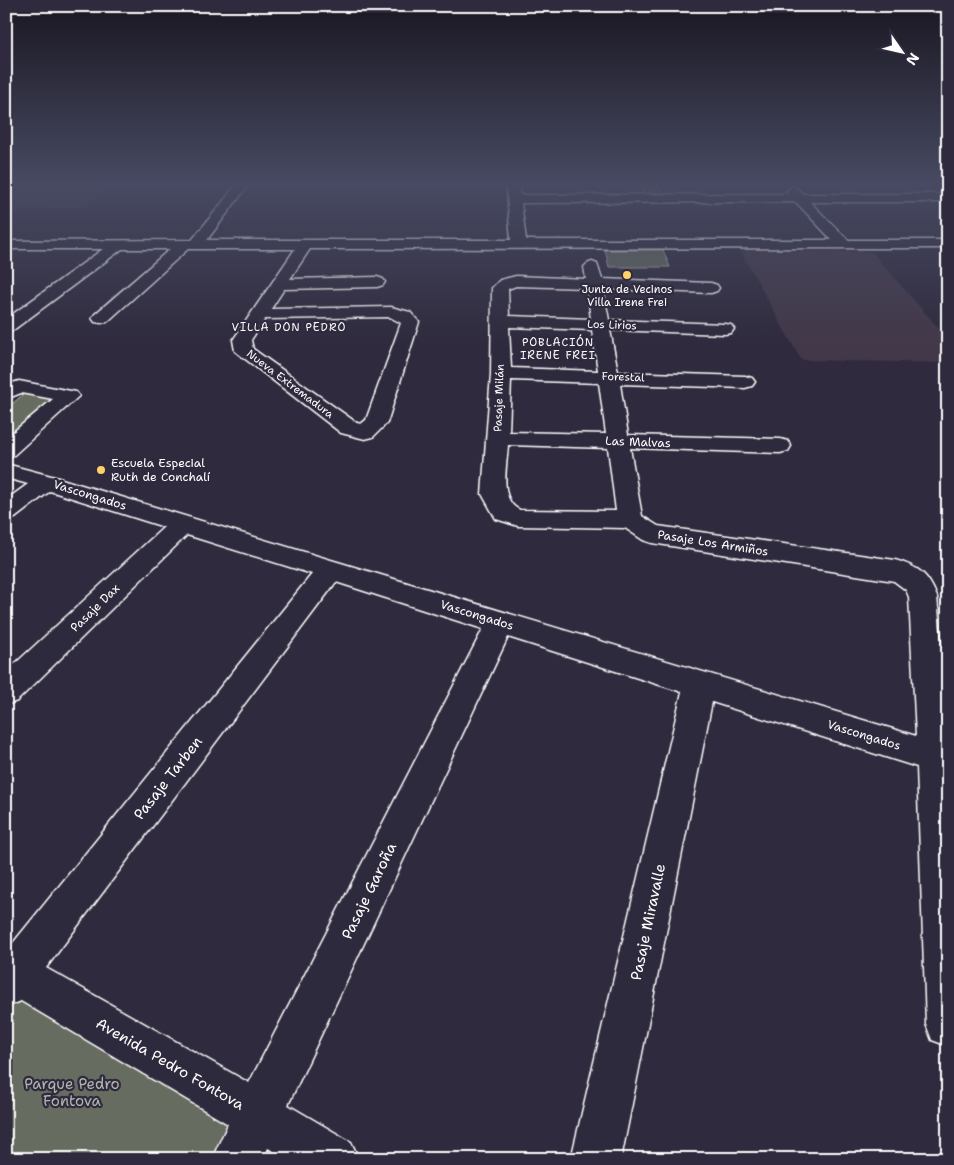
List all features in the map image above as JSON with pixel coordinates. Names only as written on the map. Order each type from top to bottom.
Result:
[{"type":"street","points":[[101,318],[190,245],[197,237]]},
{"type":"street","points":[[519,237],[520,244]]},
{"type":"street","points":[[837,237],[844,244]]},
{"type":"street","points":[[589,244],[630,520]]},
{"type":"street","points":[[6,245],[844,244],[945,247]]},
{"type":"street","points":[[6,257],[25,245]]},
{"type":"street","points":[[6,327],[118,245]]},
{"type":"street","name":"Nueva Extremadura","points":[[259,314],[390,312],[404,316],[410,322],[376,423],[365,432],[349,428],[244,351],[242,340],[259,314],[305,245]]},
{"type":"street","points":[[279,284],[377,282]]},
{"type":"street","name":"Pasaje Milán","points":[[595,284],[516,282],[506,284],[500,288],[500,374],[494,494],[504,513],[518,518],[630,520]]},
{"type":"street","points":[[595,284],[711,288]]},
{"type":"street","name":"Los Lirios","points":[[500,321],[725,329]]},
{"type":"street","name":"Forestal","points":[[500,374],[609,376],[745,382]]},
{"type":"street","points":[[6,393],[19,387],[68,396],[6,450]]},
{"type":"street","name":"Las Malvas","points":[[497,438],[780,446]]},
{"type":"street","name":"Vascongados","points":[[6,471],[47,482],[941,759]]},
{"type":"street","points":[[6,512],[47,482]]},
{"type":"street","name":"Pasaje Los Armiños","points":[[630,520],[652,534],[895,570],[912,579],[921,590],[941,759]]},
{"type":"street","name":"Pasaje Dax","points":[[6,692],[183,524]]},
{"type":"street","name":"Pasaje Tarben","points":[[9,976],[330,570]]},
{"type":"street","name":"Pasaje Garoña","points":[[237,1159],[500,622]]},
{"type":"street","name":"Pasaje Miravalle","points":[[596,1159],[700,684]]},
{"type":"street","points":[[941,759],[948,1024]]},
{"type":"street","name":"Avenida Pedro Fontova","points":[[9,976],[259,1115],[334,1159]]},
{"type":"shaded area","points":[[740,250],[872,252],[948,339],[948,363],[801,360]]},
{"type":"green space","points":[[605,250],[663,250],[670,267],[609,267]]},
{"type":"green space","points":[[25,393],[62,398],[6,441],[6,409]]},
{"type":"green space","name":"Parque Pedro Fontova","points":[[6,977],[316,1159],[19,1159],[6,1150]]},
{"type":"place","name":"Junta de Vecinos Villa Irene Frei","points":[[627,275]]},
{"type":"place","name":"Escuela Especial Ruth de Conchalí","points":[[101,470]]},
{"type":"district","name":"VILLA DON PEDRO","points":[[289,327]]},
{"type":"district","name":"POBLACIÓN IRENE FREI","points":[[558,348]]}]
